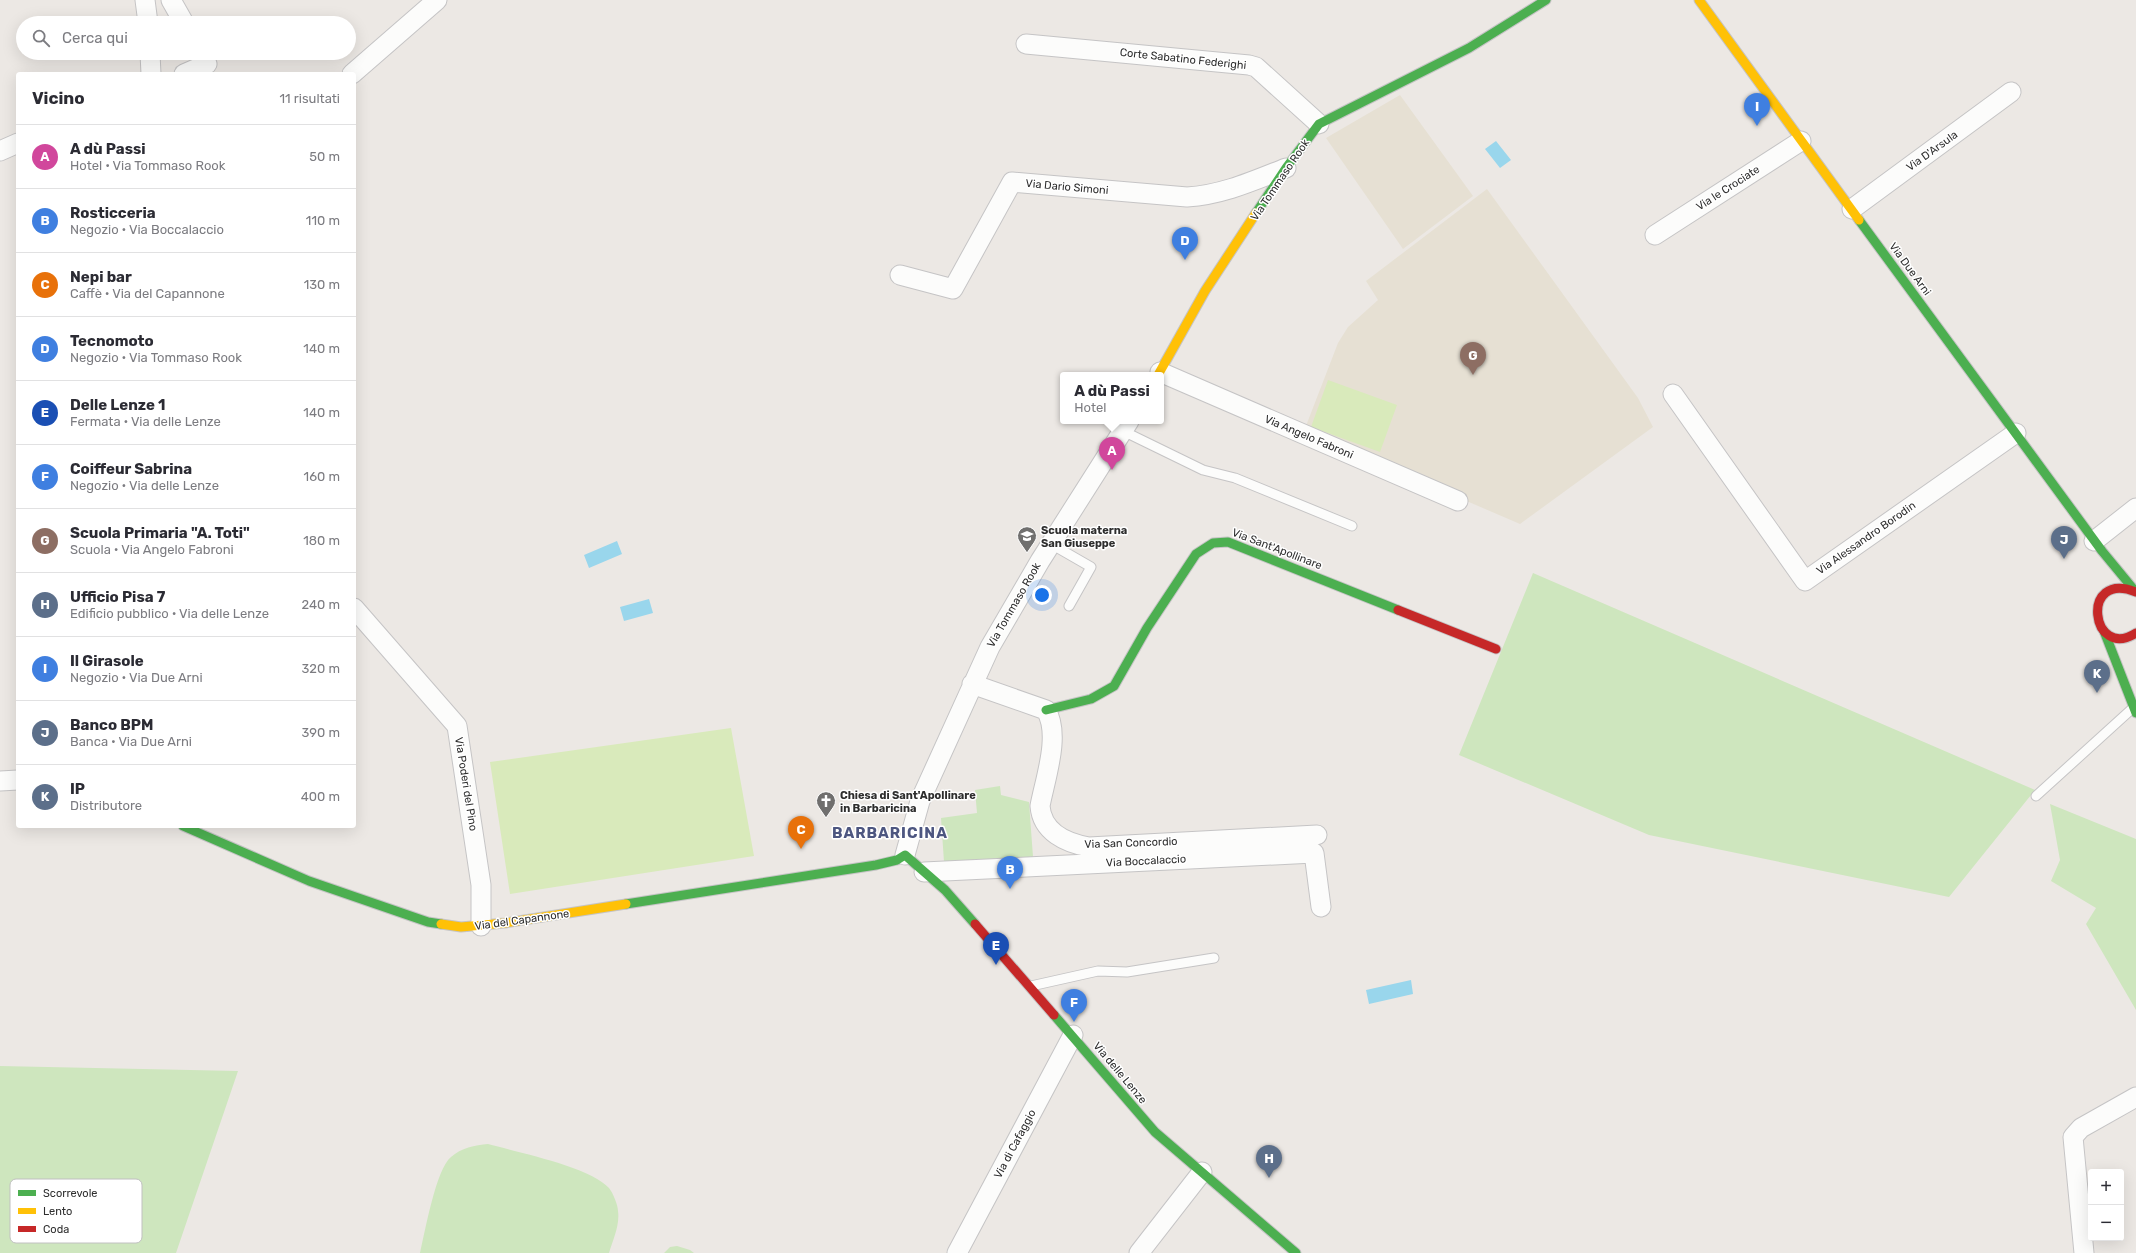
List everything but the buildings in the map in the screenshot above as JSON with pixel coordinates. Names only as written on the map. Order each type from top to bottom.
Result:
[{"type":"street","points":[[145,0],[147,16]]},
{"type":"street","points":[[172,0],[180,16]]},
{"type":"street","points":[[354,72],[438,0]]},
{"type":"street","name":"Via Tommaso Rook","points":[[1160,372],[1205,291],[1286,168],[1319,124],[1469,48],[1546,0]]},
{"type":"street","name":"Via Due Arni","points":[[1699,0],[2098,546],[2135,592]]},
{"type":"street","name":"Corte Sabatino Federighi","points":[[1026,44],[1249,65],[1256,67],[1319,124]]},
{"type":"street","points":[[150,60],[151,72]]},
{"type":"street","points":[[189,72],[207,64]]},
{"type":"street","name":"Via D'Arsula","points":[[1852,209],[2011,92]]},
{"type":"street","name":"Via le Crociate","points":[[1655,235],[1801,141]]},
{"type":"street","points":[[0,151],[16,144]]},
{"type":"street","name":"Via Dario Simoni","points":[[900,275],[953,289],[1012,182],[1187,196],[1210,195],[1286,168]]},
{"type":"street","name":"Via Dario Simoni","points":[[1226,190],[1246,195],[1263,205]]},
{"type":"street","name":"Via Angelo Fabroni","points":[[1164,376],[1458,501]]},
{"type":"street","name":"Via Alessandro Borodin","points":[[1673,394],[1805,581],[2016,433]]},
{"type":"street","name":"Via Tommaso Rook","points":[[905,855],[920,801],[990,647],[1051,544],[1126,426]]},
{"type":"street","points":[[2098,546],[2136,508]]},
{"type":"street","name":"Via Sant'Apollinare","points":[[1046,710],[1097,697],[1108,692],[1117,680],[1147,628],[1192,559],[1205,547],[1218,542],[1228,542],[1496,649]]},
{"type":"street","name":"Via Due Arni","points":[[2098,546],[2108,583]]},
{"type":"street","points":[[2135,592],[2108,583],[2097,610],[2098,621],[2104,630],[2135,710]]},
{"type":"street","name":"Via Poderi del Pino","points":[[356,610],[457,726],[481,885],[481,926]]},
{"type":"street","points":[[2104,630],[2117,637],[2134,634],[2136,647]]},
{"type":"street","points":[[972,684],[1046,710]]},
{"type":"street","name":"Via San Concordio","points":[[1046,710],[1052,725],[1053,740],[1040,806],[1040,814],[1048,827],[1062,839],[1089,847],[1317,835]]},
{"type":"street","points":[[0,781],[16,780]]},
{"type":"street","name":"Via del Capannone","points":[[188,828],[309,881],[386,908],[442,925],[461,927],[481,926],[876,865],[897,860],[905,855]]},
{"type":"street","name":"Via Boccalaccio","points":[[924,872],[1314,853],[1321,907]]},
{"type":"street","name":"Via delle Lenze","points":[[905,855],[945,890],[1031,986],[1155,1132],[1296,1253]]},
{"type":"street","name":"Via di Cafaggio","points":[[957,1253],[1073,1036]]},
{"type":"street","points":[[2084,1253],[2073,1137],[2081,1128],[2136,1097]]},
{"type":"street","points":[[1139,1253],[1202,1172]]},
{"type":"lane","points":[[1126,426],[1204,470],[1235,478],[1352,526]]},
{"type":"lane","points":[[1051,544],[1091,567],[1069,606]]},
{"type":"lane","points":[[2036,796],[2135,710]]},
{"type":"lane","points":[[1031,986],[1098,971],[1127,972],[1214,958]]},
{"type":"shaded area","points":[[1400,95],[1473,196],[1403,249],[1326,138]]},
{"type":"shaded area","points":[[1487,189],[1638,398],[1653,427],[1520,524],[1304,431],[1338,343],[1348,327],[1378,300],[1366,281]]},
{"type":"green space","points":[[1328,380],[1397,405],[1380,452],[1311,427]]},
{"type":"green space","points":[[1533,573],[2035,790],[1949,897],[1649,835],[1459,755]]},
{"type":"green space","points":[[731,728],[754,856],[510,894],[490,762]]},
{"type":"green space","points":[[1000,786],[1001,795],[1029,802],[1033,857],[944,862],[941,818],[977,813],[975,790]]},
{"type":"green space","points":[[2050,804],[2136,839],[2136,1010],[2086,924],[2096,908],[2051,881],[2060,860]]},
{"type":"green space","points":[[0,1066],[238,1071],[176,1253],[0,1253]]},
{"type":"green space","points":[[488,1144],[553,1161],[587,1173],[600,1180],[609,1188],[618,1208],[618,1222],[609,1253],[420,1253],[436,1187],[446,1164],[451,1157],[464,1149]]},
{"type":"green space","points":[[677,1246],[690,1250],[694,1253],[664,1253],[670,1247]]},
{"type":"water","points":[[1496,141],[1511,160],[1500,168],[1485,149]]},
{"type":"water","points":[[617,541],[622,554],[589,568],[584,555]]},
{"type":"water","points":[[649,599],[653,613],[624,621],[620,607]]},
{"type":"water","points":[[1411,980],[1413,994],[1369,1004],[1366,990]]},
{"type":"traffic: fast","points":[[1256,213],[1286,168],[1319,124],[1469,48],[1546,0]]},
{"type":"traffic: fast","points":[[1859,220],[2102,551],[2135,591]]},
{"type":"traffic: fast","points":[[1046,710],[1091,699],[1114,686],[1147,628],[1196,554],[1213,543],[1228,542],[1398,610]]},
{"type":"traffic: fast","points":[[2104,631],[2136,713]]},
{"type":"traffic: fast","points":[[188,828],[309,881],[428,922],[441,924]]},
{"type":"traffic: fast","points":[[626,904],[876,865],[897,860],[905,855],[945,890],[975,924]]},
{"type":"traffic: fast","points":[[1054,1015],[1155,1132],[1296,1253]]},
{"type":"traffic: slow","points":[[1699,0],[1859,220]]},
{"type":"traffic: slow","points":[[1160,372],[1205,291],[1256,213]]},
{"type":"traffic: slow","points":[[441,924],[461,927],[505,923],[626,904]]},
{"type":"traffic: jam","points":[[2136,592],[2118,588],[2106,593],[2099,603],[2098,615],[2101,627],[2109,636],[2121,639],[2136,633]]},
{"type":"traffic: jam","points":[[1398,610],[1496,649]]},
{"type":"traffic: jam","points":[[975,924],[1054,1015]]},
{"type":"place","name":"Il Girasole","points":[[1757,126]]},
{"type":"place","name":"Tecnomoto","points":[[1185,260]]},
{"type":"place","name":"Scuola Primaria \"A. Toti\"","points":[[1473,375]]},
{"type":"place","name":"A dù Passi","points":[[1112,470]]},
{"type":"place","name":"Scuola materna San Giuseppe","points":[[1027,553]]},
{"type":"place","name":"Banco BPM","points":[[2064,559]]},
{"type":"place","name":"IP","points":[[2097,693]]},
{"type":"place","name":"Chiesa di Sant'Apollinare in Barbaricina","points":[[826,818]]},
{"type":"place","name":"Nepi bar","points":[[801,849]]},
{"type":"place","name":"Rosticceria","points":[[1010,889]]},
{"type":"place","name":"Delle Lenze 1","points":[[996,965]]},
{"type":"place","name":"Coiffeur Sabrina","points":[[1074,1022]]},
{"type":"place","name":"Ufficio Pisa 7","points":[[1269,1178]]},
{"type":"district","name":"BARBARICINA","points":[[890,833]]}]
